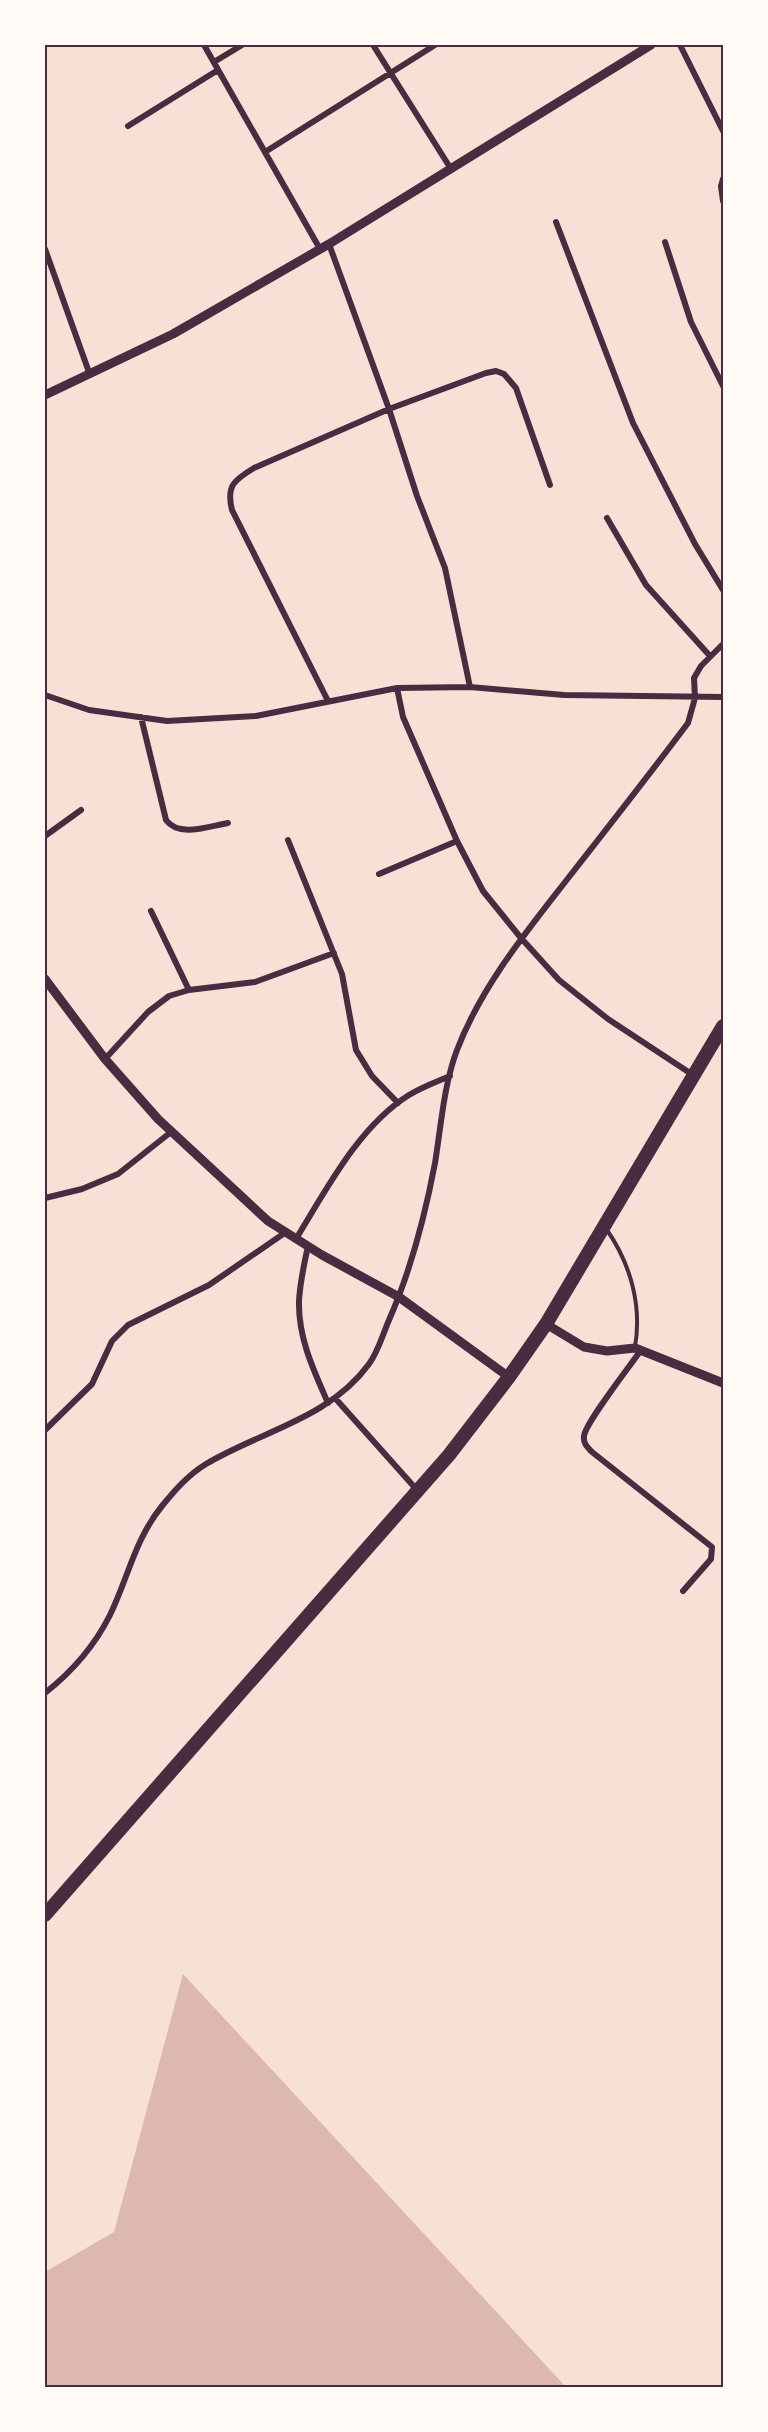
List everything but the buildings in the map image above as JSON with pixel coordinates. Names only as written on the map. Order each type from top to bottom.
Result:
[{"type":"highway","points":[[45,1915],[448,1455],[509,1377],[546,1324],[723,1026]]},
{"type":"street","points":[[204,45],[265,152],[325,246],[389,409],[417,496],[445,568],[470,687]]},
{"type":"street","points":[[214,62],[242,45]]},
{"type":"street","points":[[374,45],[451,169]]},
{"type":"street","points":[[265,152],[435,45]]},
{"type":"street","points":[[45,395],[90,376],[172,334],[325,246],[651,45]]},
{"type":"street","points":[[680,45],[723,131]]},
{"type":"street","points":[[128,126],[218,70]]},
{"type":"street","points":[[723,179],[721,186],[723,201]]},
{"type":"street","points":[[556,222],[633,423],[695,544],[723,590]]},
{"type":"street","points":[[665,242],[691,322],[723,386]]},
{"type":"street","points":[[45,249],[90,376]]},
{"type":"street","points":[[328,702],[232,510],[229,496],[231,487],[239,477],[254,468],[389,409],[496,371],[504,374],[516,388],[550,484]]},
{"type":"street","points":[[607,518],[646,585],[710,656]]},
{"type":"street","points":[[45,1694],[70,1674],[88,1653],[110,1614],[130,1561],[151,1519],[178,1486],[205,1465],[311,1414],[346,1391],[371,1362],[399,1297],[420,1229],[456,1052],[476,1008],[521,938],[688,723],[695,698],[694,678],[701,666],[723,644]]},
{"type":"street","points":[[397,687],[403,717],[457,840],[483,891],[559,980],[608,1019],[694,1076]]},
{"type":"street","points":[[45,695],[89,710],[167,721],[256,716],[397,687],[470,687],[564,695],[723,697]]},
{"type":"street","points":[[141,717],[166,820],[170,826],[176,830],[184,830],[228,823]]},
{"type":"street","points":[[45,836],[81,810]]},
{"type":"street","points":[[288,840],[334,953],[347,992],[356,1050],[372,1076],[398,1103]]},
{"type":"street","points":[[378,874],[457,840]]},
{"type":"street","points":[[151,911],[189,990]]},
{"type":"street","points":[[105,1059],[159,1003],[169,996],[189,990],[255,982],[334,953]]},
{"type":"street","points":[[45,979],[105,1059],[171,1132],[268,1221],[399,1297],[509,1377]]},
{"type":"street","points":[[296,1239],[347,1156],[398,1103],[415,1092],[450,1076]]},
{"type":"street","points":[[45,1198],[82,1189],[118,1174],[171,1132]]},
{"type":"street","points":[[45,1430],[92,1384],[112,1341],[128,1325],[209,1285],[286,1232]]},
{"type":"street","points":[[308,1246],[299,1304],[301,1332],[310,1363],[328,1403]]},
{"type":"street","points":[[546,1324],[584,1347],[607,1352],[638,1349],[723,1383]]},
{"type":"street","points":[[638,1349],[590,1424],[584,1440],[592,1452],[712,1547],[711,1558],[683,1590]]},
{"type":"street","points":[[335,1398],[417,1490]]},
{"type":"lane","points":[[605,1227],[619,1247],[628,1269],[638,1307],[638,1349]]},
{"type":"shaded area","points":[[183,1974],[566,2387],[45,2387],[45,2272],[114,2232]]}]
